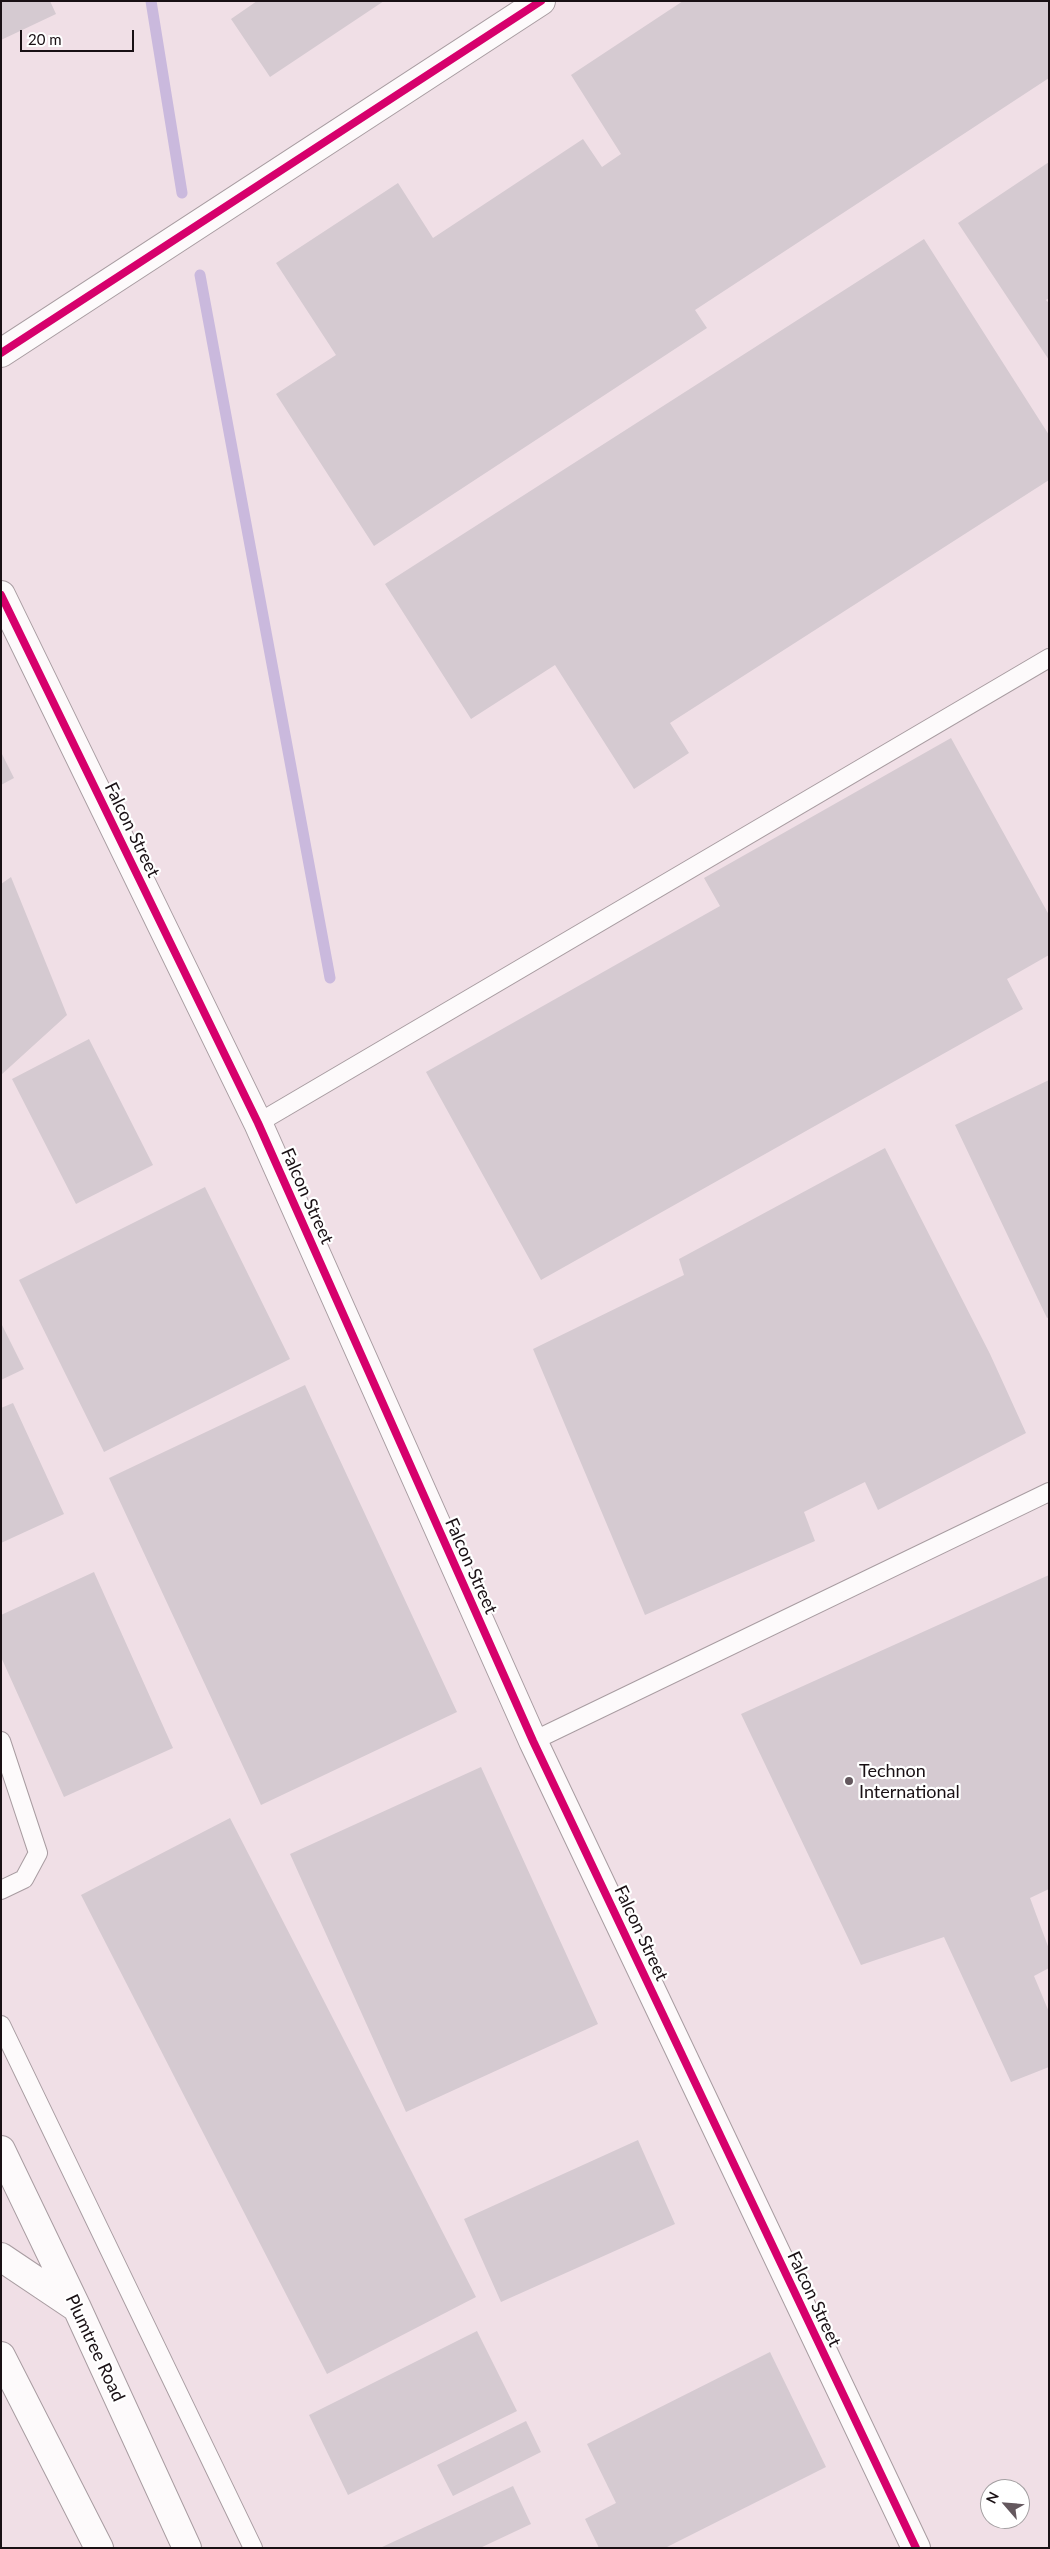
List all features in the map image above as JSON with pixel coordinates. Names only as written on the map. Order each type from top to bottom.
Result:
[{"type":"main road","points":[[1,354],[541,1]]},
{"type":"main road","name":"Falcon Street","points":[[1,595],[258,1123],[533,1741],[916,2548]]},
{"type":"main road","name":"Plumtree Road","points":[[1,2150],[77,2308],[186,2548]]},
{"type":"main road","points":[[1,2257],[77,2308]]},
{"type":"main road","points":[[1,2356],[99,2548]]},
{"type":"main road","points":[[1,2393],[33,2420]]},
{"type":"lane","points":[[258,1123],[1049,658]]},
{"type":"lane","points":[[533,1741],[1049,1492]]},
{"type":"lane","points":[[1,1741],[38,1853],[24,1879],[1,1890]]},
{"type":"lane","points":[[1,2025],[253,2548]]},
{"type":"building","points":[[1,1],[50,1],[56,14],[1,40]]},
{"type":"building","points":[[257,1],[384,1],[270,77],[231,19]]},
{"type":"building","points":[[683,1],[1049,1],[1049,78],[695,310],[707,328],[374,546],[276,394],[336,355],[276,263],[398,183],[433,238],[583,139],[602,167],[621,154],[571,75]]},
{"type":"building","points":[[1049,162],[1049,298],[1046,300],[1049,303],[1049,360],[958,223]]},
{"type":"building","points":[[924,239],[1049,435],[1049,480],[670,723],[689,753],[634,789],[555,665],[471,719],[385,584]]},
{"type":"building","points":[[951,738],[1049,915],[1049,955],[1007,979],[1023,1009],[541,1280],[426,1072],[720,906],[704,878]]},
{"type":"building","points":[[1,752],[14,778],[1,785]]},
{"type":"building","points":[[11,877],[67,1015],[1,1075],[1,884]]},
{"type":"building","points":[[89,1039],[153,1165],[76,1204],[12,1079]]},
{"type":"building","points":[[1049,1080],[1049,1317],[1047,1318],[955,1125]]},
{"type":"building","points":[[885,1148],[990,1354],[1026,1433],[878,1510],[865,1482],[804,1512],[815,1541],[645,1615],[533,1349],[684,1275],[679,1259]]},
{"type":"building","points":[[205,1187],[290,1359],[104,1452],[19,1280]]},
{"type":"building","points":[[1,1323],[24,1369],[1,1380]]},
{"type":"building","points":[[305,1385],[457,1712],[261,1805],[109,1478]]},
{"type":"building","points":[[13,1403],[64,1514],[1,1543],[1,1408]]},
{"type":"building","points":[[94,1572],[173,1748],[64,1797],[1,1657],[1,1615]]},
{"type":"building","points":[[1049,1575],[1049,1889],[1030,1898],[1049,1949],[1049,1968],[1034,1976],[1049,2012],[1049,2067],[1011,2082],[944,1937],[861,1965],[741,1714]]},
{"type":"building","points":[[481,1767],[598,2024],[406,2112],[290,1854]]},
{"type":"building","points":[[230,1818],[476,2297],[327,2374],[81,1895]]},
{"type":"building","points":[[638,2140],[675,2224],[501,2302],[464,2219]]},
{"type":"building","points":[[477,2331],[517,2411],[348,2495],[309,2415]]},
{"type":"building","points":[[770,2352],[826,2467],[665,2548],[599,2548],[585,2519],[616,2503],[587,2444]]},
{"type":"building","points":[[526,2421],[541,2452],[453,2496],[437,2465]]},
{"type":"building","points":[[513,2486],[531,2524],[480,2548],[380,2548]]},
{"type":"waterway","points":[[151,1],[182,193]]},
{"type":"waterway","points":[[200,275],[330,978]]},
{"type":"cycle path","points":[[1,353],[541,1]]},
{"type":"cycle path","points":[[1,595],[258,1123],[533,1741],[916,2548]]},
{"type":"place","name":"Technon International","points":[[849,1781]]}]
